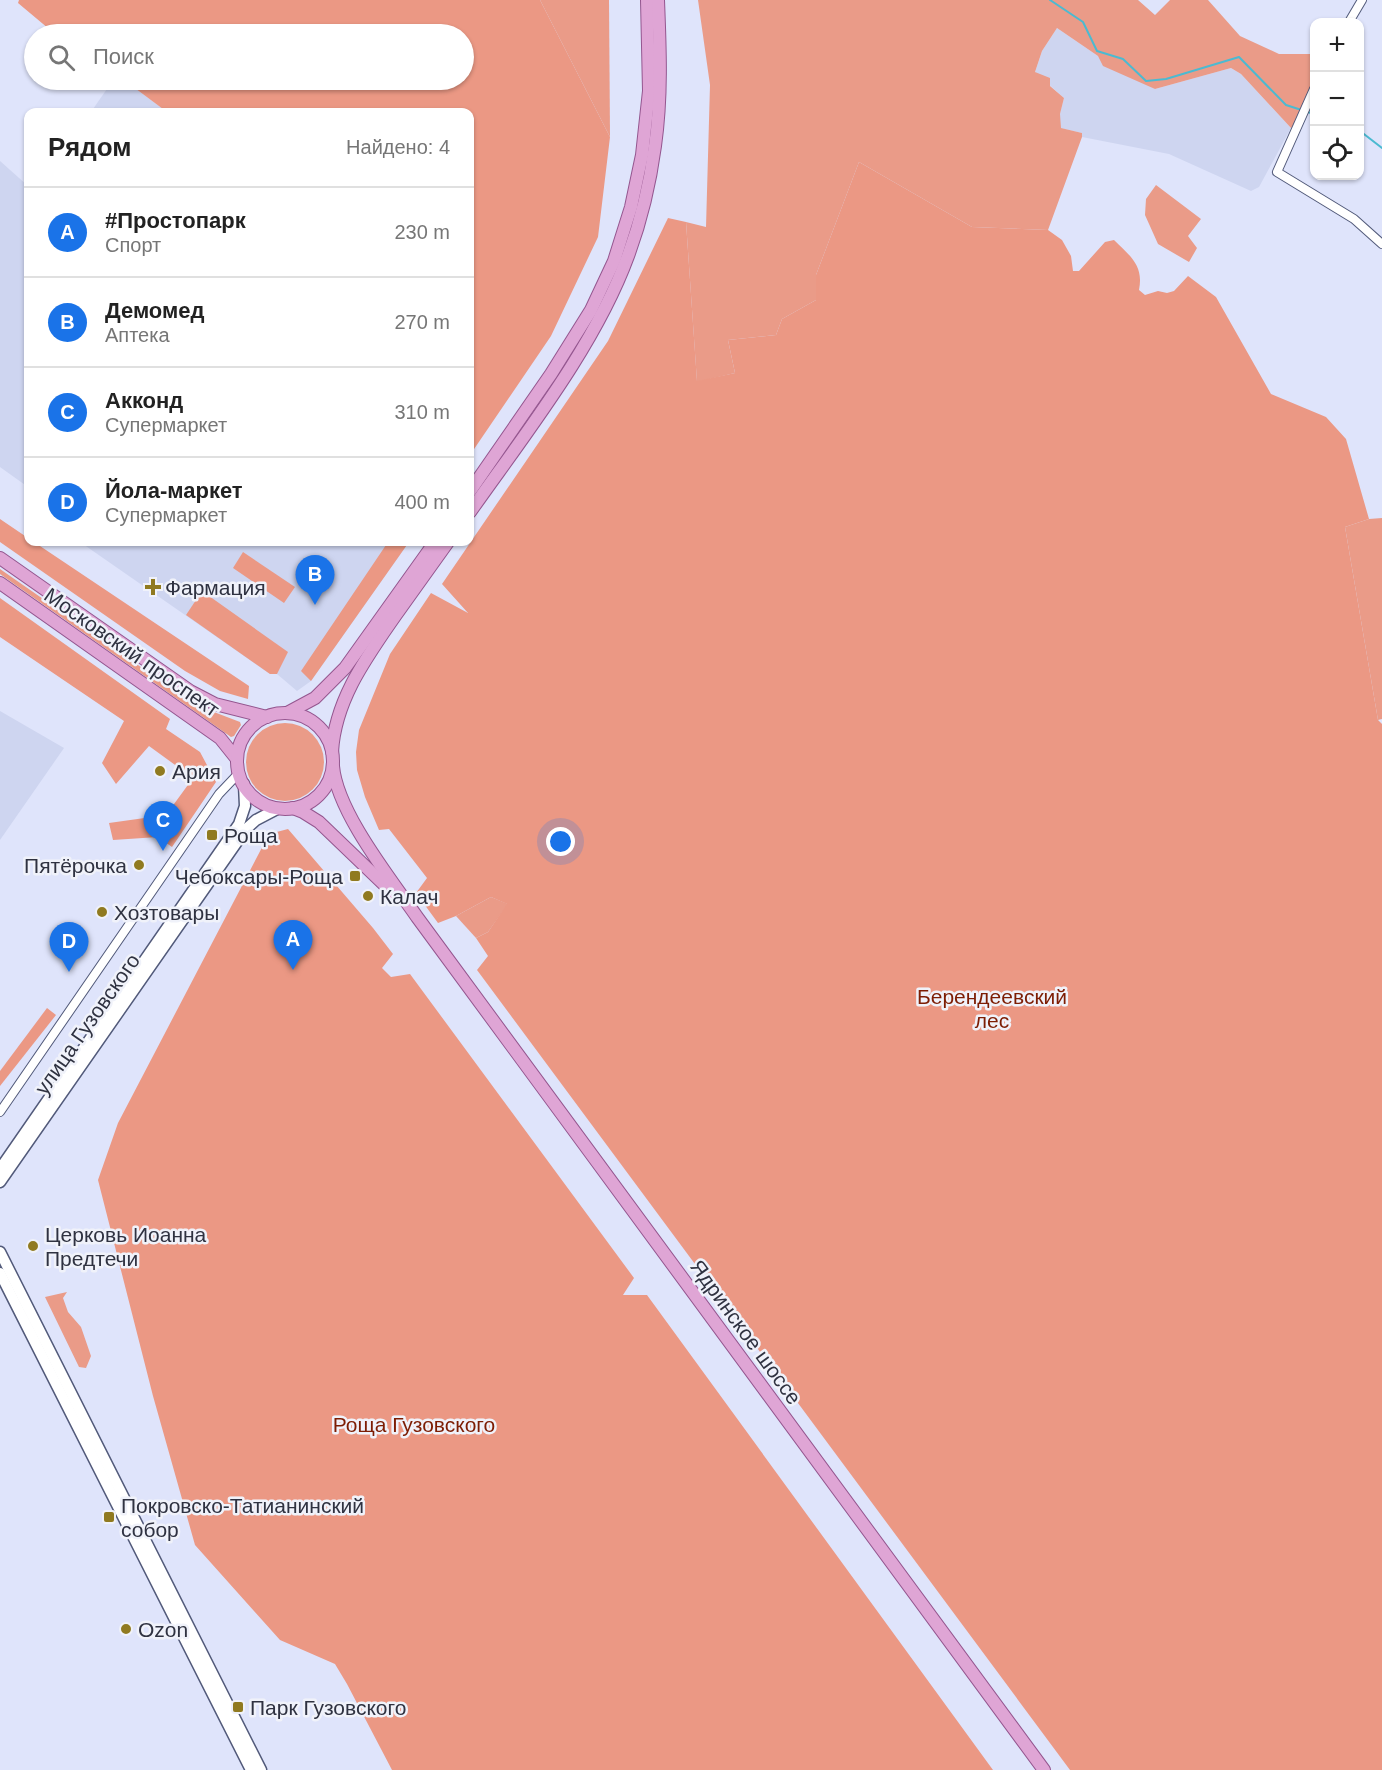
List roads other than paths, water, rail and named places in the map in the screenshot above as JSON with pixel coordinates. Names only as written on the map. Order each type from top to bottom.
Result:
[{"type":"main road","points":[[474,485],[552,374],[591,310],[614,261],[632,207],[642,155],[649,91],[647,0]]},
{"type":"main road","points":[[474,506],[574,360],[600,316],[628,257],[640,220],[656,145],[661,67],[658,0]]},
{"type":"main road","points":[[432,546],[345,668],[315,698],[289,712],[267,717],[253,724],[248,730],[238,748],[236,758],[242,778],[255,799],[276,809],[293,808],[311,802],[323,791],[328,784],[333,761],[333,739],[348,689],[358,671],[445,546]]},
{"type":"main road","name":"Московский проспект","points":[[0,558],[190,691],[215,704],[267,717]]},
{"type":"main road","name":"Московский проспект","points":[[0,583],[203,725],[228,745],[236,758]]},
{"type":"main road","points":[[289,712],[306,716],[319,727],[329,745],[333,761]]},
{"type":"main road","name":"Ядринское шоссе","points":[[333,761],[339,795],[353,821],[417,918],[1044,1770]]},
{"type":"main road","name":"улица Гузовского","points":[[0,1169],[239,824],[245,806],[242,778]]},
{"type":"main road","name":"Ядринское шоссе","points":[[293,808],[319,822],[417,918]]},
{"type":"main road","name":"улица Гузовского","points":[[0,1182],[246,829],[256,820],[276,809]]},
{"type":"main road","points":[[1,1252],[22,1308],[216,1691],[261,1770]]},
{"type":"main road","points":[[0,1274],[14,1291]]},
{"type":"main road","points":[[216,1691],[251,1770]]},
{"type":"street","points":[[1351,18],[1362,0]]},
{"type":"street","points":[[1310,99],[1277,172],[1354,219],[1382,244]]},
{"type":"street","points":[[0,1112],[219,794],[242,778]]},
{"type":"waterway","points":[[1050,0],[1083,22],[1097,51],[1123,59],[1146,81],[1166,79],[1239,57],[1286,105],[1310,113]]},
{"type":"waterway","points":[[1364,134],[1382,148]]},
{"type":"place","name":"Фармация","points":[[153,587]]},
{"type":"place","name":"Демомед","points":[[315,605]]},
{"type":"place","name":"Ария","points":[[160,771]]},
{"type":"place","name":"Роща","points":[[212,835]]},
{"type":"place","name":"Акконд","points":[[163,851]]},
{"type":"place","name":"Пятёрочка","points":[[139,865]]},
{"type":"place","name":"Чебоксары-Роща","points":[[355,876]]},
{"type":"place","name":"Калач","points":[[368,896]]},
{"type":"place","name":"Хозтовары","points":[[102,912]]},
{"type":"place","name":"#Простопарк","points":[[293,970]]},
{"type":"place","name":"Йола-маркет","points":[[69,972]]},
{"type":"place","name":"Церковь Иоанна Предтечи","points":[[33,1246]]},
{"type":"place","name":"Покровско-Татианинский собор","points":[[109,1517]]},
{"type":"place","name":"Ozon","points":[[126,1629]]},
{"type":"place","name":"Парк Гузовского","points":[[238,1707]]},
{"type":"park label","name":"Берендеевский лес","points":[[992,1008]]},
{"type":"park label","name":"Роща Гузовского","points":[[414,1424]]}]
